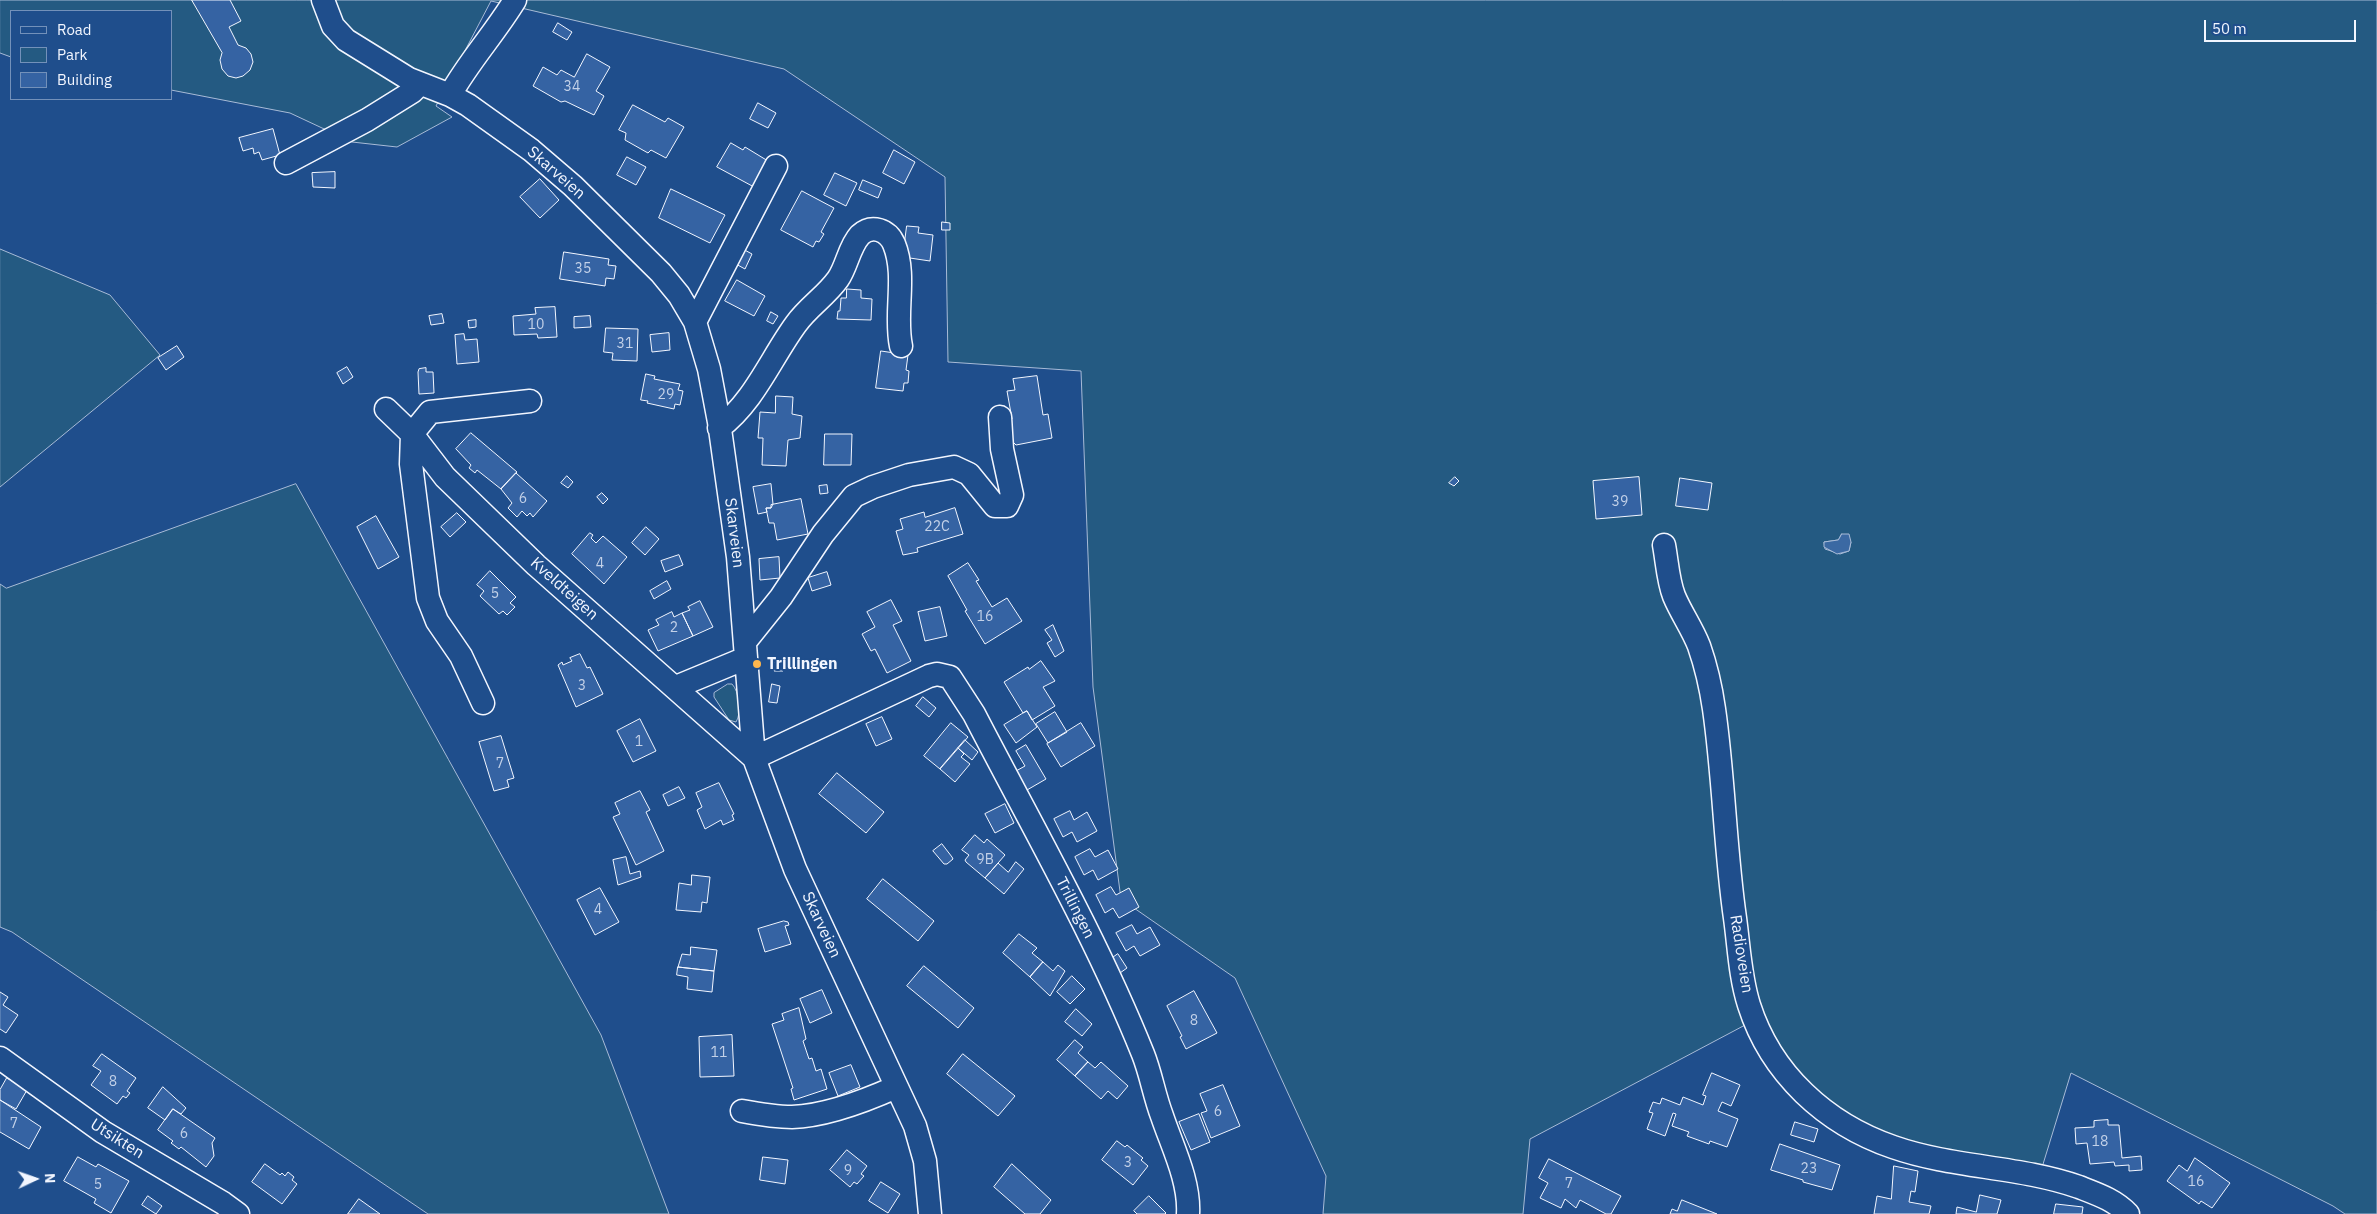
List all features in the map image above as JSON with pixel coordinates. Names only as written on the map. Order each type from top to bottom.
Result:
[{"type":"street","name":"Skarveien","points":[[322,0],[333,26],[346,40],[420,84],[450,95],[468,105],[530,150],[573,186],[661,273],[679,295],[695,322],[709,369],[738,557],[754,758],[794,869],[915,1126],[925,1161],[930,1214]]},
{"type":"street","points":[[450,95],[466,66],[502,22],[515,0]]},
{"type":"street","points":[[286,163],[367,120],[412,92],[420,84]]},
{"type":"street","points":[[695,322],[776,166]]},
{"type":"street","points":[[719,428],[730,420],[750,395],[796,324],[837,280],[854,243],[860,235],[868,230],[883,230],[888,234],[898,258],[898,331],[900,346]]},
{"type":"street","points":[[483,704],[461,656],[437,621],[428,598],[417,503],[412,479],[412,434],[430,412],[530,401]]},
{"type":"street","name":"Kveldteigen","points":[[386,409],[412,434],[445,477],[529,558],[754,758]]},
{"type":"street","points":[[676,687],[745,650],[823,534],[854,496],[902,477],[954,467],[969,474],[995,506],[1007,506],[1012,495],[1002,449],[1000,417]]},
{"type":"street","name":"Radioveien","points":[[1664,546],[1673,594],[1699,646],[1714,710],[1729,878],[1742,976],[1750,1007],[1764,1039],[1788,1076],[1814,1105],[1844,1126],[1867,1137],[1904,1150],[2055,1179],[2103,1196],[2128,1214]]},
{"type":"street","name":"Trillingen","points":[[754,758],[929,676],[937,674],[950,677],[974,714],[1108,974],[1130,1022],[1144,1056],[1161,1113],[1175,1151],[1185,1185],[1188,1214]]},
{"type":"street","name":"Utsikten","points":[[0,1058],[103,1132],[223,1203],[238,1214]]},
{"type":"street","points":[[742,1111],[773,1116],[805,1115],[866,1099],[896,1087]]},
{"type":"green space","points":[[0,0],[2377,0],[2377,1214],[2345,1214],[2333,1206],[2071,1073],[2040,1174],[1832,1122],[1747,1024],[1530,1139],[1523,1214],[1323,1214],[1326,1176],[1235,978],[1121,899],[1093,687],[1081,371],[948,362],[945,177],[784,69],[491,1],[436,106],[452,117],[397,147],[352,142],[290,113],[172,90],[172,10],[10,10],[10,57],[0,53]],"holes":[[[1842,534],[1851,542],[1849,551],[1840,554],[1825,549],[1824,542],[1838,540]]]},
{"type":"green space","points":[[0,249],[110,295],[160,355],[0,487]]},
{"type":"green space","points":[[296,484],[601,1035],[669,1214],[428,1214],[12,932],[0,927],[0,584],[6,588]]},
{"type":"green space","points":[[728,684],[732,684],[738,697],[739,713],[736,722],[729,720],[714,697],[714,693]]},
{"type":"shaded area","points":[[1842,534],[1849,534],[1851,542],[1849,551],[1837,554],[1824,547],[1824,542],[1838,540]]},
{"type":"building","points":[[192,0],[230,0],[241,21],[229,27],[238,45],[246,48],[251,54],[253,62],[250,70],[243,76],[236,78],[228,76],[222,69],[220,60],[222,53]]},
{"type":"building","points":[[558,23],[572,32],[567,40],[553,32]]},
{"type":"building","points":[[587,54],[610,67],[596,91],[604,96],[594,115],[565,101],[561,102],[533,86],[543,67],[557,75],[561,70],[574,77]]},
{"type":"building","points":[[758,103],[776,113],[768,128],[750,119]]},
{"type":"building","points":[[633,105],[665,122],[668,118],[684,127],[666,158],[651,150],[648,153],[625,140],[626,133],[619,130]]},
{"type":"building","points":[[273,129],[280,155],[262,160],[259,152],[254,154],[253,148],[243,151],[239,138]]},
{"type":"building","points":[[731,143],[743,150],[745,147],[768,161],[754,187],[717,167]]},
{"type":"building","points":[[894,150],[915,162],[904,184],[883,173]]},
{"type":"building","points":[[627,157],[646,167],[636,185],[617,175]]},
{"type":"building","points":[[335,172],[335,188],[313,187],[312,173]]},
{"type":"building","points":[[835,173],[857,183],[846,206],[824,195]]},
{"type":"building","points":[[540,179],[559,200],[540,218],[520,197]]},
{"type":"building","points":[[863,180],[882,188],[878,198],[859,190]]},
{"type":"building","points":[[671,189],[725,215],[710,243],[659,218]]},
{"type":"building","points":[[802,191],[834,208],[821,232],[824,234],[819,242],[816,241],[813,247],[781,230]]},
{"type":"building","points":[[942,222],[950,223],[950,230],[942,230]]},
{"type":"building","points":[[907,226],[919,227],[918,233],[933,235],[930,261],[903,257]]},
{"type":"building","points":[[741,248],[752,254],[745,269],[734,263]]},
{"type":"building","points":[[564,252],[609,259],[608,265],[616,266],[614,279],[606,278],[605,286],[560,279]]},
{"type":"building","points":[[737,280],[765,296],[754,316],[725,301]]},
{"type":"building","points":[[847,289],[861,290],[861,298],[872,299],[871,320],[837,319],[841,298],[846,298]]},
{"type":"building","points":[[555,307],[557,337],[538,338],[537,334],[514,335],[513,316],[536,314],[535,308]]},
{"type":"building","points":[[771,312],[778,316],[773,324],[767,321]]},
{"type":"building","points":[[442,314],[444,323],[431,325],[429,316]]},
{"type":"building","points":[[590,316],[591,327],[574,328],[574,317]]},
{"type":"building","points":[[476,320],[476,327],[469,328],[468,321]]},
{"type":"building","points":[[606,328],[638,329],[637,361],[612,360],[613,353],[604,352]]},
{"type":"building","points":[[669,333],[670,350],[652,352],[650,335]]},
{"type":"building","points":[[464,334],[465,340],[477,339],[479,362],[457,364],[455,335]]},
{"type":"building","points":[[177,346],[184,357],[166,370],[158,358]]},
{"type":"building","points":[[881,351],[908,355],[906,370],[909,371],[908,383],[904,383],[903,391],[876,388]]},
{"type":"building","points":[[347,367],[353,377],[343,384],[337,373]]},
{"type":"building","points":[[426,368],[426,372],[433,372],[434,393],[419,394],[418,372],[419,369]]},
{"type":"building","points":[[646,374],[655,376],[654,379],[680,384],[678,390],[683,391],[680,405],[675,404],[674,409],[641,400]]},
{"type":"building","points":[[1037,376],[1043,415],[1048,414],[1052,438],[1016,445],[1013,442],[1010,420],[1012,419],[1007,391],[1015,390],[1013,379]]},
{"type":"building","points":[[776,396],[793,397],[792,414],[802,416],[800,438],[788,440],[786,466],[762,465],[763,438],[758,438],[760,412],[775,413]]},
{"type":"building","points":[[471,433],[517,472],[501,489],[477,470],[475,473],[469,468],[471,465],[456,449]]},
{"type":"building","points":[[825,434],[852,434],[851,465],[824,465]]},
{"type":"building","points":[[516,473],[547,501],[533,517],[530,513],[527,516],[522,511],[517,517],[508,508],[512,503],[501,489]]},
{"type":"building","points":[[567,476],[573,482],[568,488],[561,483]]},
{"type":"building","points":[[1455,477],[1459,481],[1454,486],[1449,483]]},
{"type":"building","points":[[1639,477],[1642,515],[1596,519],[1593,481]]},
{"type":"building","points":[[1680,478],[1712,483],[1708,510],[1676,506]]},
{"type":"building","points":[[771,484],[773,504],[771,508],[766,508],[767,512],[758,514],[753,487]]},
{"type":"building","points":[[827,485],[828,493],[820,494],[819,486]]},
{"type":"building","points":[[602,493],[608,499],[603,504],[597,497]]},
{"type":"building","points":[[801,499],[808,534],[777,540],[774,523],[769,523],[766,508],[771,508],[771,505]]},
{"type":"building","points":[[955,508],[963,534],[917,548],[918,552],[903,555],[896,531],[903,529],[900,519],[924,512],[925,517]]},
{"type":"building","points":[[457,513],[466,522],[450,537],[441,527]]},
{"type":"building","points":[[376,516],[399,557],[378,569],[357,527]]},
{"type":"building","points":[[646,527],[659,539],[645,555],[632,543]]},
{"type":"building","points":[[590,533],[593,535],[591,538],[596,543],[603,536],[627,557],[604,584],[572,554]]},
{"type":"building","points":[[679,555],[683,565],[665,572],[661,561]]},
{"type":"building","points":[[779,557],[780,578],[760,580],[759,559]]},
{"type":"building","points":[[968,563],[979,580],[976,581],[992,607],[1007,598],[1022,621],[985,644],[965,611],[967,610],[948,576]]},
{"type":"building","points":[[490,571],[516,597],[510,603],[515,607],[507,615],[503,611],[499,614],[480,596],[484,591],[477,585]]},
{"type":"building","points":[[827,572],[831,585],[812,591],[808,578]]},
{"type":"building","points":[[667,581],[671,589],[654,599],[650,591]]},
{"type":"building","points":[[891,600],[902,621],[893,625],[911,661],[887,673],[875,649],[871,651],[862,634],[875,627],[867,612]]},
{"type":"building","points":[[700,601],[713,627],[693,636],[682,613],[690,610],[688,607]]},
{"type":"building","points":[[940,607],[947,636],[925,641],[918,612]]},
{"type":"building","points":[[672,612],[674,617],[682,613],[693,636],[658,651],[648,630],[659,625],[656,620]]},
{"type":"building","points":[[1053,625],[1064,651],[1055,657],[1047,643],[1052,640],[1045,630]]},
{"type":"building","points":[[580,654],[587,668],[590,667],[603,694],[576,707],[558,665],[562,662],[563,665],[572,661],[570,658]]},
{"type":"building","points":[[1041,661],[1055,681],[1043,687],[1055,706],[1032,720],[1027,711],[1023,713],[1004,682]]},
{"type":"building","points":[[783,662],[783,671],[774,671],[773,663]]},
{"type":"building","points":[[772,684],[780,686],[777,703],[769,702]]},
{"type":"building","points":[[923,697],[936,708],[929,717],[916,706]]},
{"type":"building","points":[[1027,711],[1037,727],[1016,743],[1004,725]]},
{"type":"building","points":[[1055,712],[1067,732],[1048,743],[1036,724]]},
{"type":"building","points":[[882,717],[892,739],[876,746],[866,724]]},
{"type":"building","points":[[640,719],[656,751],[633,762],[617,731]]},
{"type":"building","points":[[951,723],[968,737],[940,769],[924,756]]},
{"type":"building","points":[[1081,723],[1095,746],[1061,767],[1047,744]]},
{"type":"building","points":[[501,736],[514,778],[507,780],[509,787],[494,791],[479,742]]},
{"type":"building","points":[[965,740],[978,752],[972,760],[958,748]]},
{"type":"building","points":[[1026,745],[1046,779],[1027,790],[1016,771],[1025,766],[1016,751]]},
{"type":"building","points":[[958,748],[964,754],[961,757],[970,764],[955,782],[940,769]]},
{"type":"building","points":[[837,773],[884,812],[866,833],[819,794]]},
{"type":"building","points":[[719,783],[734,814],[732,815],[734,820],[723,825],[721,820],[705,829],[697,810],[702,807],[696,793]]},
{"type":"building","points":[[679,787],[685,798],[668,806],[663,795]]},
{"type":"building","points":[[640,791],[650,810],[646,812],[664,851],[636,865],[613,817],[620,814],[615,803]]},
{"type":"building","points":[[1005,804],[1014,823],[995,833],[985,814]]},
{"type":"building","points":[[1070,811],[1074,820],[1087,812],[1097,831],[1077,842],[1072,832],[1063,837],[1054,819]]},
{"type":"building","points":[[975,835],[984,843],[987,839],[1005,855],[985,878],[966,862],[965,860],[969,855],[962,850]]},
{"type":"building","points":[[942,844],[953,859],[947,864],[944,864],[933,851]]},
{"type":"building","points":[[1090,849],[1095,857],[1108,850],[1118,869],[1098,880],[1093,870],[1084,875],[1075,857]]},
{"type":"building","points":[[626,857],[630,874],[640,871],[641,877],[618,885],[613,860]]},
{"type":"building","points":[[1016,862],[1024,869],[1004,894],[985,878],[998,863],[1008,872]]},
{"type":"building","points":[[692,875],[710,877],[707,903],[702,902],[701,912],[676,910],[679,883],[691,885]]},
{"type":"building","points":[[883,879],[934,921],[918,941],[867,899]]},
{"type":"building","points":[[1111,887],[1116,895],[1129,888],[1139,907],[1119,918],[1113,908],[1105,913],[1096,895]]},
{"type":"building","points":[[600,888],[619,922],[595,935],[577,900]]},
{"type":"building","points":[[784,921],[788,922],[789,925],[785,926],[791,944],[765,952],[758,929]]},
{"type":"building","points":[[1132,925],[1137,934],[1150,927],[1160,945],[1140,956],[1134,946],[1126,951],[1116,933]]},
{"type":"building","points":[[1019,934],[1037,948],[1032,953],[1043,962],[1030,977],[1003,953]]},
{"type":"building","points":[[691,947],[717,950],[714,971],[678,967],[682,954],[690,955]]},
{"type":"building","points":[[1118,954],[1127,968],[1120,973],[1111,959]]},
{"type":"building","points":[[1043,962],[1053,971],[1058,965],[1065,971],[1050,996],[1030,977]]},
{"type":"building","points":[[924,966],[974,1008],[958,1028],[907,986]]},
{"type":"building","points":[[678,967],[714,971],[712,992],[687,989],[688,977],[677,975]]},
{"type":"building","points":[[1072,976],[1085,989],[1070,1004],[1057,992]]},
{"type":"building","points":[[822,990],[832,1013],[810,1023],[800,999]]},
{"type":"building","points":[[1194,991],[1217,1033],[1186,1049],[1180,1037],[1182,1036],[1167,1006]]},
{"type":"building","points":[[0,992],[8,997],[3,1005],[18,1015],[6,1033],[0,1029]]},
{"type":"building","points":[[799,1008],[806,1039],[803,1041],[809,1059],[812,1058],[816,1071],[821,1069],[827,1089],[794,1100],[791,1089],[793,1088],[772,1024],[784,1020],[782,1014]]},
{"type":"building","points":[[1076,1009],[1092,1024],[1082,1036],[1065,1022]]},
{"type":"building","points":[[732,1035],[734,1076],[700,1077],[699,1037]]},
{"type":"building","points":[[1075,1040],[1083,1047],[1078,1053],[1088,1062],[1075,1076],[1057,1060]]},
{"type":"building","points":[[102,1054],[136,1078],[127,1091],[130,1093],[126,1098],[123,1096],[117,1104],[91,1085],[101,1071],[93,1066]]},
{"type":"building","points":[[963,1054],[1015,1096],[998,1116],[947,1074]]},
{"type":"building","points":[[1088,1062],[1095,1068],[1101,1062],[1128,1086],[1117,1099],[1108,1091],[1101,1099],[1075,1076]]},
{"type":"building","points":[[851,1065],[860,1087],[838,1096],[829,1073]]},
{"type":"building","points":[[1712,1073],[1740,1085],[1731,1106],[1722,1102],[1718,1111],[1738,1119],[1727,1147],[1710,1141],[1709,1144],[1687,1136],[1689,1132],[1672,1126],[1676,1114],[1673,1113],[1665,1136],[1647,1129],[1653,1113],[1649,1112],[1653,1102],[1660,1104],[1662,1098],[1680,1105],[1683,1097],[1703,1105],[1706,1096],[1703,1095]]},
{"type":"building","points":[[7,1078],[27,1090],[16,1109],[0,1100],[0,1090]]},
{"type":"building","points":[[1223,1085],[1240,1126],[1211,1138],[1201,1113],[1207,1111],[1200,1094]]},
{"type":"building","points":[[163,1087],[186,1108],[181,1114],[173,1109],[165,1120],[148,1108]]},
{"type":"building","points":[[0,1100],[41,1127],[29,1149],[0,1132]]},
{"type":"building","points":[[173,1109],[215,1138],[212,1143],[214,1156],[206,1167],[181,1147],[179,1149],[171,1143],[173,1141],[158,1130]]},
{"type":"building","points":[[1199,1114],[1210,1142],[1191,1150],[1179,1122]]},
{"type":"building","points":[[2108,1120],[2108,1125],[2119,1125],[2122,1158],[2141,1156],[2142,1170],[2129,1171],[2129,1165],[2115,1166],[2114,1162],[2090,1164],[2087,1143],[2076,1144],[2075,1128],[2094,1127],[2094,1121]]},
{"type":"building","points":[[1795,1122],[1818,1129],[1814,1142],[1791,1135]]},
{"type":"building","points":[[1117,1141],[1125,1147],[1127,1145],[1143,1158],[1141,1160],[1148,1166],[1133,1185],[1102,1160]]},
{"type":"building","points":[[1780,1144],[1840,1165],[1832,1190],[1771,1170]]},
{"type":"building","points":[[847,1150],[867,1166],[861,1174],[864,1176],[857,1184],[854,1182],[850,1187],[830,1170]]},
{"type":"building","points":[[78,1157],[96,1167],[98,1164],[129,1181],[111,1213],[94,1203],[96,1199],[64,1181]]},
{"type":"building","points":[[763,1157],[788,1160],[785,1184],[760,1180]]},
{"type":"building","points":[[2195,1158],[2230,1183],[2212,1208],[2201,1201],[2199,1204],[2167,1181],[2179,1165],[2187,1171]]},
{"type":"building","points":[[1549,1159],[1621,1196],[1611,1214],[1606,1214],[1580,1200],[1576,1208],[1565,1199],[1561,1208],[1540,1198],[1548,1183],[1539,1178]]},
{"type":"building","points":[[265,1164],[280,1175],[282,1173],[285,1176],[288,1172],[294,1177],[292,1180],[297,1184],[282,1204],[252,1182]]},
{"type":"building","points":[[1012,1164],[1051,1200],[1040,1214],[1025,1214],[994,1187]]},
{"type":"building","points":[[1894,1166],[1918,1171],[1915,1192],[1911,1191],[1909,1202],[1931,1206],[1929,1214],[1874,1214],[1877,1196],[1891,1199]]},
{"type":"building","points":[[881,1182],[900,1194],[888,1213],[869,1201]]},
{"type":"building","points":[[1980,1195],[2001,1200],[1997,1214],[1956,1214],[1957,1207],[1976,1212]]},
{"type":"building","points":[[148,1196],[162,1206],[156,1214],[142,1205]]},
{"type":"building","points":[[1149,1196],[1165,1214],[1137,1214],[1134,1211]]},
{"type":"building","points":[[359,1199],[380,1214],[348,1214]]},
{"type":"building","points":[[1682,1200],[1717,1214],[1670,1214],[1672,1209],[1677,1211]]},
{"type":"building","points":[[2056,1204],[2083,1207],[2082,1214],[2054,1214]]},
{"type":"place","name":"Trillingen","points":[[757,664]]}]
